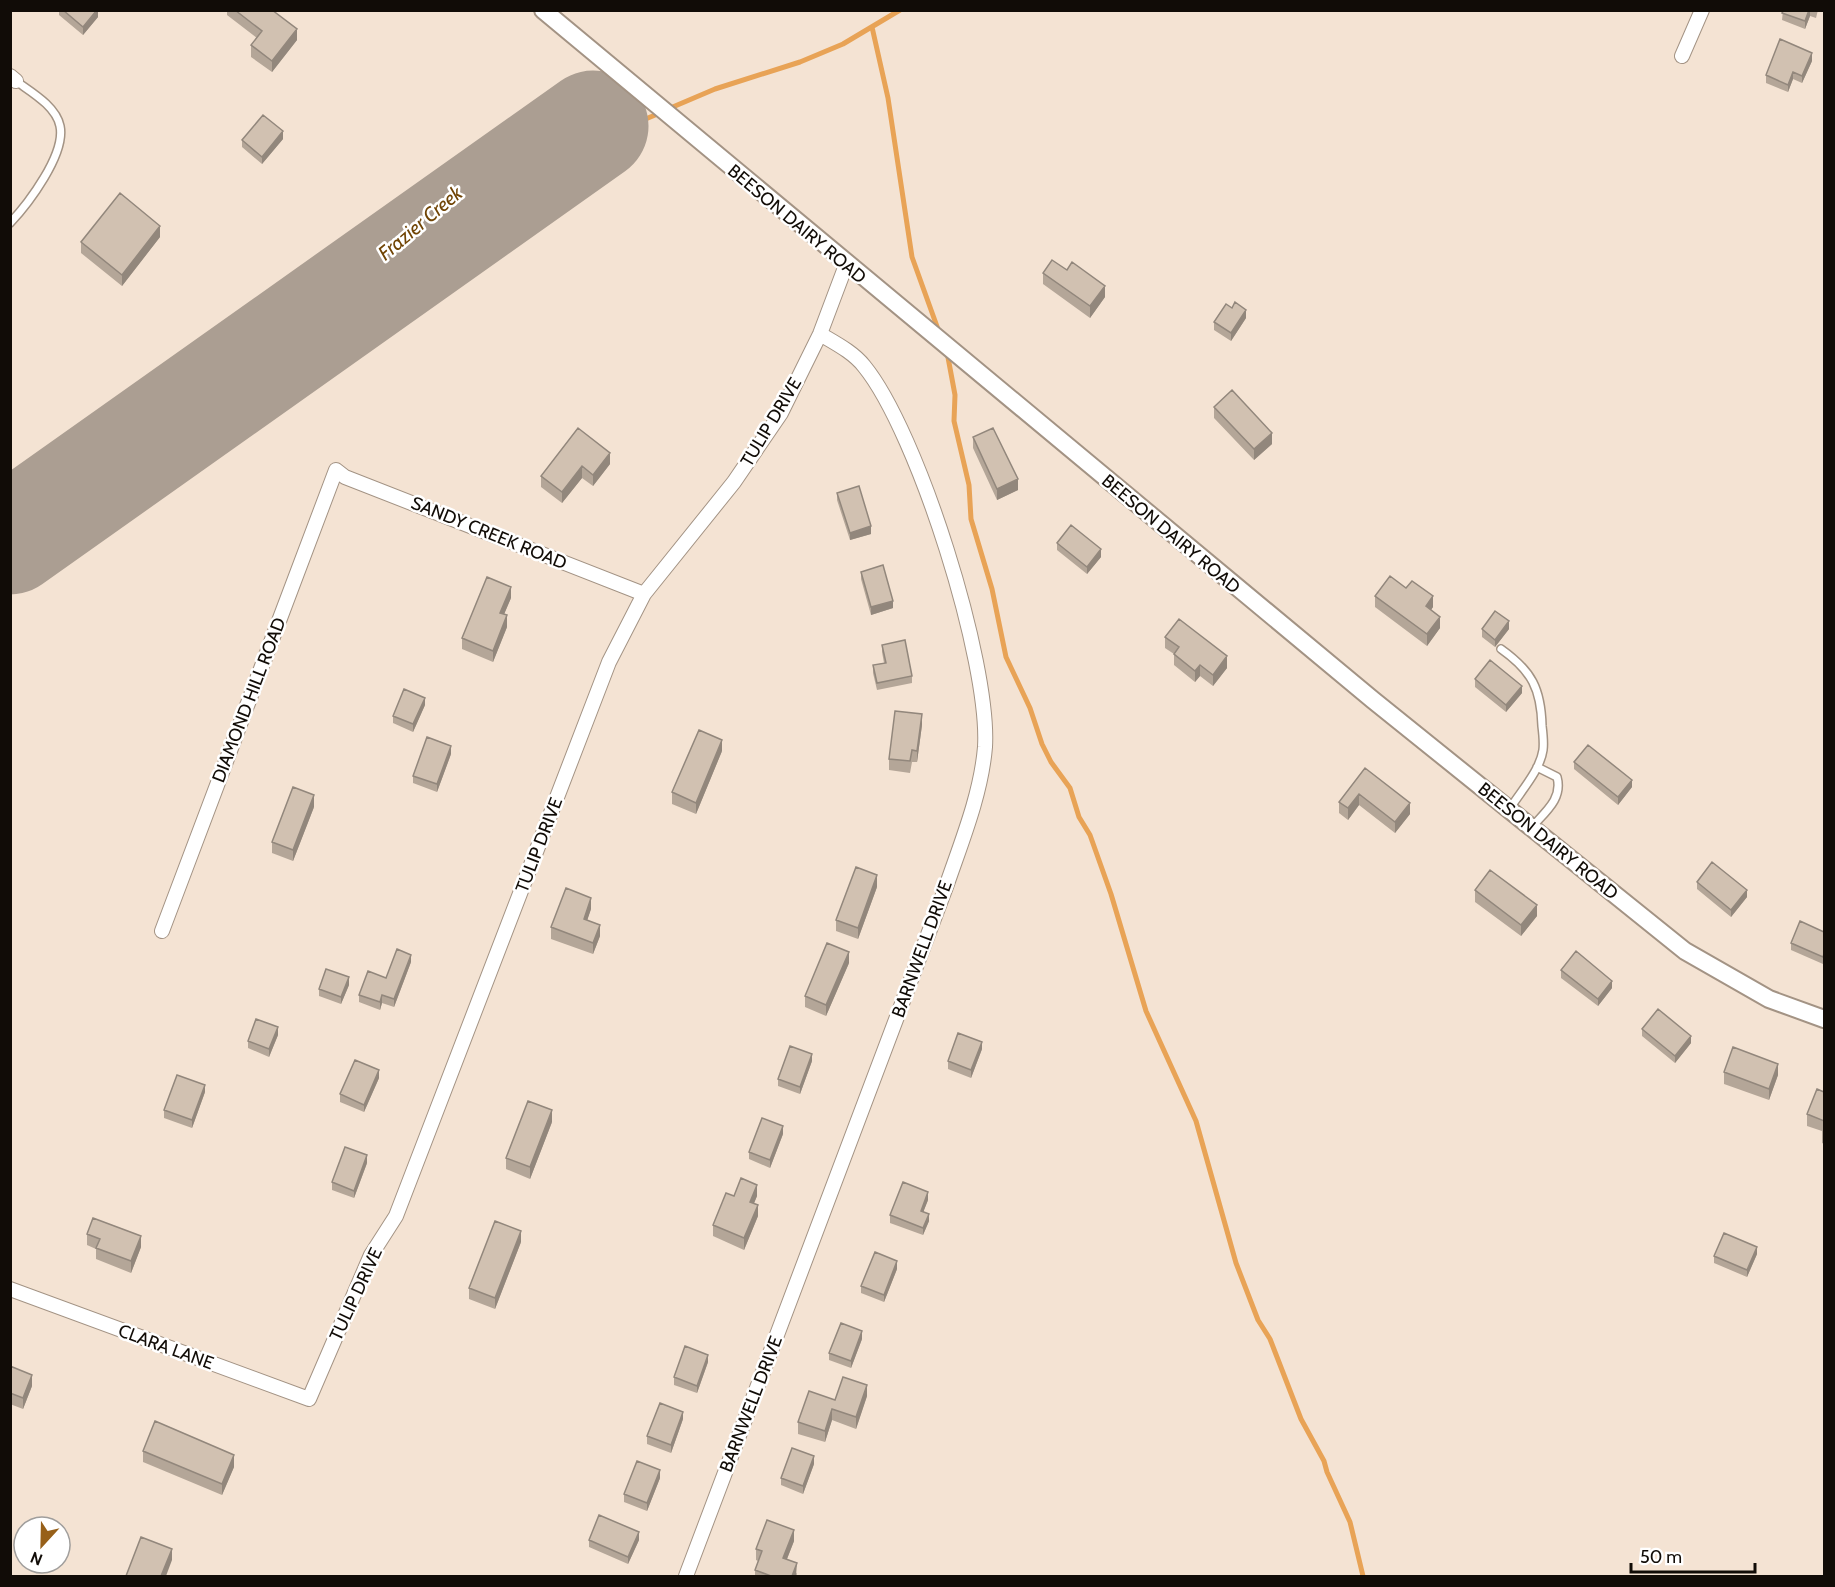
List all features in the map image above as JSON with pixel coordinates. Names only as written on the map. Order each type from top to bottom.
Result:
[{"type":"street","name":"BEESON DAIRY ROAD","points":[[543,10],[846,265],[1531,828],[1685,951],[1769,999],[1824,1018]]},
{"type":"street","points":[[1682,56],[1702,10]]},
{"type":"street","name":"TULIP DRIVE","points":[[315,1387],[371,1255],[396,1216],[609,662],[644,594],[734,482],[781,412],[820,334],[846,265]]},
{"type":"street","name":"BARNWELL DRIVE","points":[[686,1576],[946,887],[963,837],[985,749],[982,689],[972,645],[950,565],[919,471],[905,436],[876,383],[852,354],[820,334]]},
{"type":"street","name":"SANDY CREEK ROAD","points":[[336,470],[345,477],[644,594]]},
{"type":"street","name":"DIAMOND HILL ROAD","points":[[162,930],[336,470]]},
{"type":"street","name":"CLARA LANE","points":[[10,1289],[309,1399],[315,1387]]},
{"type":"lane","points":[[10,223],[47,173],[58,148],[60,127],[54,113],[13,78]]},
{"type":"lane","points":[[1501,649],[1517,661],[1537,686],[1542,712],[1543,750],[1537,767],[1509,810]]},
{"type":"lane","points":[[1531,828],[1558,795],[1560,788],[1557,777],[1537,767]]},
{"type":"building","points":[[63,10],[97,10],[83,27]]},
{"type":"building","points":[[235,10],[272,10],[297,29],[272,61],[251,45],[262,31]]},
{"type":"building","points":[[1783,10],[1809,10],[1805,21],[1782,13]]},
{"type":"building","points":[[1780,39],[1812,53],[1802,76],[1793,72],[1788,85],[1766,75]]},
{"type":"building","points":[[263,115],[283,131],[262,157],[242,140]]},
{"type":"building","points":[[120,193],[160,226],[122,275],[81,242]]},
{"type":"building","points":[[1052,260],[1067,270],[1072,262],[1105,286],[1090,306],[1043,273]]},
{"type":"building","points":[[1235,302],[1246,310],[1231,333],[1214,322],[1226,304],[1232,308]]},
{"type":"building","points":[[1232,390],[1272,433],[1254,449],[1214,407]]},
{"type":"building","points":[[578,428],[610,453],[593,475],[582,466],[562,492],[541,476]]},
{"type":"building","points":[[993,428],[1018,479],[997,489],[973,437]]},
{"type":"building","points":[[859,486],[871,526],[850,533],[837,493]]},
{"type":"building","points":[[1071,525],[1101,549],[1087,567],[1057,543]]},
{"type":"building","points":[[883,565],[893,601],[871,607],[861,572]]},
{"type":"building","points":[[1390,576],[1406,588],[1412,581],[1433,596],[1426,606],[1440,617],[1427,634],[1375,596]]},
{"type":"building","points":[[487,577],[511,587],[500,613],[507,615],[493,651],[462,638]]},
{"type":"building","points":[[1495,611],[1509,621],[1495,640],[1482,629]]},
{"type":"building","points":[[1179,619],[1227,656],[1213,675],[1200,665],[1195,671],[1174,654],[1179,647],[1165,637]]},
{"type":"building","points":[[905,640],[912,676],[877,683],[873,665],[886,663],[882,645]]},
{"type":"building","points":[[1490,660],[1522,686],[1506,705],[1475,679]]},
{"type":"building","points":[[404,689],[425,698],[413,724],[393,716]]},
{"type":"building","points":[[895,711],[922,714],[917,751],[912,750],[910,761],[889,759]]},
{"type":"building","points":[[699,730],[722,740],[696,803],[672,792]]},
{"type":"building","points":[[427,737],[451,746],[437,784],[413,776]]},
{"type":"building","points":[[1588,745],[1632,780],[1618,797],[1574,762]]},
{"type":"building","points":[[1365,768],[1410,803],[1395,822],[1359,794],[1348,808],[1339,802]]},
{"type":"building","points":[[293,787],[314,795],[293,850],[272,842]]},
{"type":"building","points":[[1712,862],[1747,890],[1731,910],[1697,882]]},
{"type":"building","points":[[856,867],[877,875],[858,928],[836,920]]},
{"type":"building","points":[[1490,870],[1537,905],[1521,925],[1475,890]]},
{"type":"building","points":[[566,888],[591,898],[584,919],[600,925],[593,943],[551,927]]},
{"type":"building","points":[[1800,921],[1824,932],[1823,957],[1791,943]]},
{"type":"building","points":[[827,943],[849,952],[826,1005],[805,996]]},
{"type":"building","points":[[397,949],[411,955],[394,999],[382,995],[380,1002],[359,995],[368,971],[386,978]]},
{"type":"building","points":[[1576,951],[1612,981],[1598,999],[1561,970]]},
{"type":"building","points":[[326,969],[349,977],[341,997],[319,989]]},
{"type":"building","points":[[1658,1009],[1691,1036],[1675,1056],[1642,1029]]},
{"type":"building","points":[[256,1019],[278,1027],[269,1049],[248,1041]]},
{"type":"building","points":[[958,1033],[982,1042],[971,1070],[948,1061]]},
{"type":"building","points":[[790,1046],[812,1054],[800,1087],[778,1079]]},
{"type":"building","points":[[1733,1047],[1778,1064],[1769,1089],[1724,1072]]},
{"type":"building","points":[[355,1060],[379,1070],[364,1105],[340,1094]]},
{"type":"building","points":[[177,1075],[205,1085],[192,1120],[164,1110]]},
{"type":"building","points":[[1817,1089],[1824,1092],[1824,1121],[1807,1114]]},
{"type":"building","points":[[528,1101],[552,1110],[530,1167],[506,1158]]},
{"type":"building","points":[[762,1118],[783,1126],[770,1160],[749,1152]]},
{"type":"building","points":[[345,1147],[367,1155],[354,1191],[332,1182]]},
{"type":"building","points":[[741,1178],[757,1185],[750,1202],[758,1205],[744,1238],[713,1225],[726,1193],[734,1196]]},
{"type":"building","points":[[903,1182],[928,1192],[921,1211],[929,1214],[923,1228],[890,1215]]},
{"type":"building","points":[[93,1218],[141,1236],[131,1261],[96,1248],[100,1239],[87,1234]]},
{"type":"building","points":[[495,1221],[521,1231],[495,1298],[469,1288]]},
{"type":"building","points":[[1724,1233],[1757,1247],[1747,1270],[1714,1256]]},
{"type":"building","points":[[875,1252],[897,1261],[884,1295],[861,1286]]},
{"type":"building","points":[[841,1323],[862,1331],[851,1361],[829,1353]]},
{"type":"building","points":[[685,1346],[708,1355],[697,1386],[674,1377]]},
{"type":"building","points":[[10,1366],[32,1375],[23,1398],[10,1393]]},
{"type":"building","points":[[843,1377],[867,1385],[856,1417],[832,1409],[825,1431],[798,1422],[809,1391],[835,1400]]},
{"type":"building","points":[[660,1403],[683,1412],[671,1445],[647,1436]]},
{"type":"building","points":[[155,1421],[234,1455],[222,1484],[143,1451]]},
{"type":"building","points":[[792,1448],[814,1456],[803,1486],[781,1478]]},
{"type":"building","points":[[637,1461],[660,1470],[647,1503],[624,1494]]},
{"type":"building","points":[[599,1515],[639,1532],[628,1557],[589,1540]]},
{"type":"building","points":[[767,1520],[794,1530],[783,1558],[797,1563],[792,1576],[771,1576],[755,1570],[762,1551],[756,1549]]},
{"type":"building","points":[[141,1537],[172,1549],[161,1576],[126,1576]]},
{"type":"waterway","name":"Frazier Creek","points":[[668,109],[715,89],[800,62],[843,44],[900,10]]},
{"type":"waterway","points":[[872,27],[888,98],[912,257],[939,332]]},
{"type":"waterway","name":"Frazier Creek","points":[[10,549],[129,483],[248,399],[338,311],[449,215],[511,167],[551,151],[595,140],[660,113]]},
{"type":"waterway","points":[[947,352],[955,395],[954,421],[969,485],[971,519],[992,589],[1006,657],[1030,708],[1042,744],[1051,762],[1070,788],[1079,817],[1090,835],[1111,894],[1146,1011],[1196,1121],[1236,1263],[1258,1320],[1270,1339],[1301,1419],[1324,1461],[1350,1522],[1363,1576]]},
{"type":"runway","points":[[10,539],[593,126]]}]
